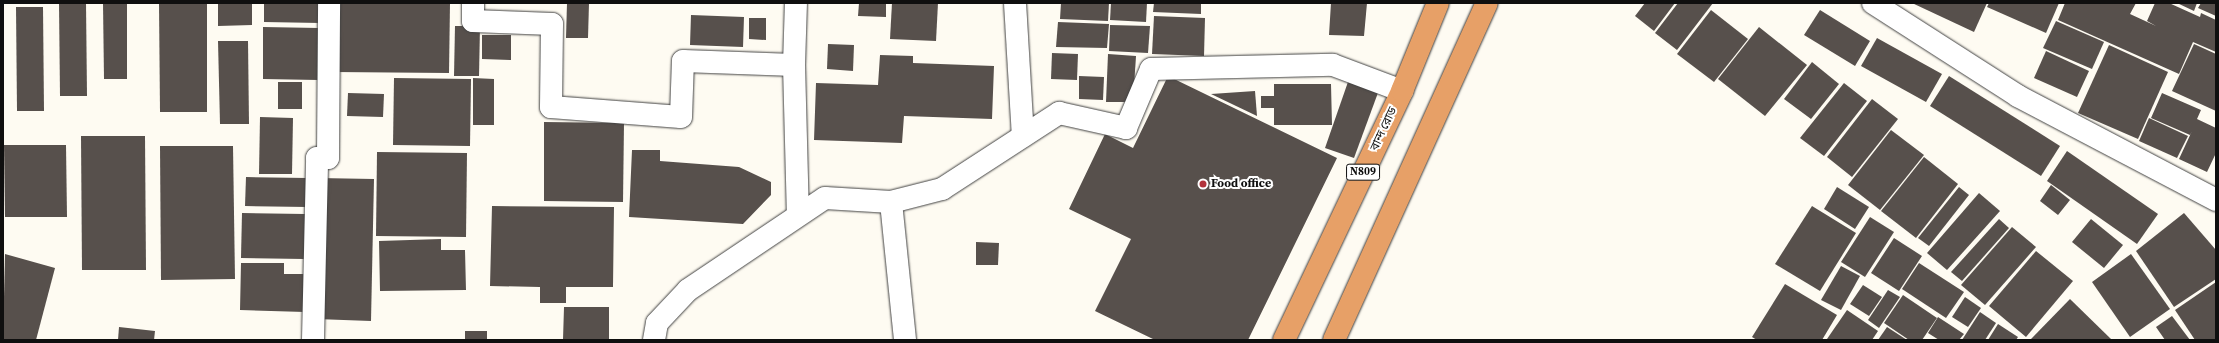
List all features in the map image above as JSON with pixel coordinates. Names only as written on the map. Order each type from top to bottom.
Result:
[{"type":"highway","name":"বান্দ রোড","points":[[1284,340],[1402,91],[1438,3]]},
{"type":"highway","points":[[1334,340],[1487,3]]},
{"type":"street","points":[[313,340],[316,158],[328,158],[329,3]]},
{"type":"street","points":[[473,3],[473,21],[552,24],[551,107],[681,117],[683,61],[794,65]]},
{"type":"street","points":[[796,3],[794,65],[798,215]]},
{"type":"street","points":[[1014,3],[1023,136]]},
{"type":"street","points":[[1873,3],[2018,96],[2216,200]]},
{"type":"street","points":[[654,340],[657,323],[688,290],[825,198],[891,202],[942,189],[1059,113],[1126,128],[1151,69],[1333,64],[1402,91]]},
{"type":"street","points":[[891,202],[905,340]]},
{"type":"building","points":[[59,3],[86,3],[87,96],[60,96]]},
{"type":"building","points":[[103,3],[127,3],[127,79],[104,79]]},
{"type":"building","points":[[159,3],[207,3],[207,112],[160,112]]},
{"type":"building","points":[[218,3],[252,3],[252,25],[218,26]]},
{"type":"building","points":[[264,3],[320,3],[320,23],[264,22]]},
{"type":"building","points":[[334,3],[450,3],[449,73],[334,72]]},
{"type":"building","points":[[567,3],[589,3],[588,38],[566,38]]},
{"type":"building","points":[[859,3],[886,3],[886,17],[858,16]]},
{"type":"building","points":[[892,3],[938,3],[936,41],[890,39]]},
{"type":"building","points":[[1061,3],[1109,3],[1108,21],[1060,19]]},
{"type":"building","points":[[1111,3],[1147,3],[1146,22],[1110,20]]},
{"type":"building","points":[[1154,3],[1201,3],[1201,14],[1153,12]]},
{"type":"building","points":[[1331,3],[1367,3],[1364,36],[1329,35]]},
{"type":"building","points":[[1645,3],[1675,3],[1654,31],[1635,16]]},
{"type":"building","points":[[1678,3],[1713,3],[1677,50],[1655,33]]},
{"type":"building","points":[[1912,3],[1987,3],[1974,32]]},
{"type":"building","points":[[1989,3],[2059,3],[2046,33],[1987,7]]},
{"type":"building","points":[[2065,3],[2136,3],[2130,14],[2156,26],[2147,21],[2155,3],[2169,3],[2200,17],[2201,13],[2216,20],[2216,52],[2193,42],[2179,74],[2058,20]]},
{"type":"building","points":[[2177,3],[2197,3],[2194,11]]},
{"type":"building","points":[[2201,3],[2216,3],[2216,16],[2198,8]]},
{"type":"building","points":[[16,7],[43,7],[44,111],[17,111]]},
{"type":"building","points":[[1711,10],[1748,39],[1714,82],[1677,54]]},
{"type":"building","points":[[1820,10],[1870,41],[1855,66],[1804,35]]},
{"type":"building","points":[[691,15],[744,17],[743,47],[690,45]]},
{"type":"building","points":[[1154,16],[1205,18],[1204,56],[1152,54]]},
{"type":"building","points":[[749,18],[766,18],[766,40],[749,39]]},
{"type":"building","points":[[2056,21],[2104,42],[2092,69],[2043,48]]},
{"type":"building","points":[[1058,22],[1109,24],[1107,48],[1056,47]]},
{"type":"building","points":[[1110,25],[1150,26],[1148,53],[1109,51]]},
{"type":"building","points":[[455,26],[480,26],[479,76],[454,76]]},
{"type":"building","points":[[263,27],[319,28],[318,80],[263,79]]},
{"type":"building","points":[[1759,27],[1807,65],[1765,116],[1718,79]]},
{"type":"building","points":[[482,35],[511,35],[511,60],[482,59]]},
{"type":"building","points":[[1877,38],[1942,74],[1926,102],[1861,66]]},
{"type":"building","points":[[218,41],[248,41],[249,124],[220,124]]},
{"type":"building","points":[[828,44],[854,45],[853,71],[827,69]]},
{"type":"building","points":[[2194,44],[2216,54],[2216,111],[2172,91]]},
{"type":"building","points":[[2109,45],[2168,72],[2138,139],[2078,113]]},
{"type":"building","points":[[2046,51],[2089,71],[2077,97],[2034,78]]},
{"type":"building","points":[[1052,53],[1078,54],[1077,80],[1051,79]]},
{"type":"building","points":[[1108,54],[1136,56],[1133,102],[1106,102]]},
{"type":"building","points":[[880,55],[913,56],[913,63],[994,66],[992,119],[904,116],[902,143],[814,140],[816,83],[878,85]]},
{"type":"building","points":[[1812,62],[1839,84],[1811,119],[1784,99]]},
{"type":"building","points":[[1079,76],[1104,77],[1103,100],[1079,99]]},
{"type":"building","name":"Food office","points":[[1168,76],[1337,158],[1248,340],[1155,340],[1095,311],[1131,239],[1069,209],[1105,134],[1133,148]]},
{"type":"building","points":[[1949,76],[2060,146],[2041,176],[1930,106]]},
{"type":"building","points":[[394,78],[471,79],[470,146],[393,145]]},
{"type":"building","points":[[473,78],[494,79],[494,125],[473,125]]},
{"type":"building","points":[[1349,79],[1379,90],[1354,158],[1325,148]]},
{"type":"building","points":[[278,82],[302,82],[302,109],[278,109]]},
{"type":"building","points":[[1844,83],[1867,101],[1824,156],[1800,138]]},
{"type":"building","points":[[1274,84],[1331,84],[1332,125],[1274,125],[1274,108],[1261,108],[1261,96],[1274,96]]},
{"type":"building","points":[[1255,91],[1257,116],[1211,94]]},
{"type":"building","points":[[348,93],[384,94],[383,117],[347,116]]},
{"type":"building","points":[[2162,93],[2201,110],[2197,119],[2216,128],[2216,153],[2207,172],[2179,159],[2192,131],[2190,135],[2151,118]]},
{"type":"building","points":[[1872,99],[1898,119],[1852,177],[1827,157]]},
{"type":"building","points":[[260,117],[293,118],[292,174],[259,174]]},
{"type":"building","points":[[2149,118],[2188,136],[2177,158],[2139,141]]},
{"type":"building","points":[[544,122],[624,123],[623,202],[544,201]]},
{"type":"building","points":[[1891,130],[1924,155],[1880,210],[1848,185]]},
{"type":"building","points":[[81,136],[145,136],[146,270],[82,270]]},
{"type":"building","points":[[4,145],[66,145],[67,217],[5,217]]},
{"type":"building","points":[[160,146],[233,146],[235,279],[161,280]]},
{"type":"building","points":[[632,150],[660,150],[660,161],[739,167],[771,182],[771,195],[743,224],[629,217]]},
{"type":"building","points":[[2067,151],[2158,214],[2137,244],[2047,181]]},
{"type":"building","points":[[377,152],[467,153],[466,237],[376,236]]},
{"type":"building","points":[[1924,157],[1958,184],[1916,238],[1881,211]]},
{"type":"building","points":[[246,177],[307,178],[307,207],[245,206]]},
{"type":"building","points":[[318,178],[374,179],[371,321],[316,319]]},
{"type":"building","points":[[2051,185],[2070,200],[2058,215],[2040,201]]},
{"type":"building","points":[[1837,187],[1869,207],[1855,229],[1824,209]]},
{"type":"building","points":[[1959,187],[1969,195],[1929,246],[1918,238]]},
{"type":"building","points":[[1979,193],[2000,211],[1947,270],[1927,253]]},
{"type":"building","points":[[492,206],[614,207],[613,287],[566,287],[566,303],[540,303],[540,287],[490,286]]},
{"type":"building","points":[[1812,206],[1856,233],[1820,291],[1775,264]]},
{"type":"building","points":[[242,213],[305,214],[304,259],[241,258]]},
{"type":"building","points":[[2184,213],[2216,250],[2216,279],[2174,307],[2136,251]]},
{"type":"building","points":[[1870,217],[1894,232],[1865,277],[1841,262]]},
{"type":"building","points":[[1999,219],[2009,228],[1962,281],[1951,272]]},
{"type":"building","points":[[2091,219],[2123,245],[2104,268],[2072,242]]},
{"type":"building","points":[[2012,227],[2036,247],[1985,305],[1961,285]]},
{"type":"building","points":[[1894,238],[1922,256],[1899,291],[1871,273]]},
{"type":"building","points":[[441,239],[441,250],[465,250],[466,290],[380,291],[379,241]]},
{"type":"building","points":[[976,242],[999,243],[998,265],[976,265]]},
{"type":"building","points":[[2036,251],[2073,281],[2026,337],[1989,306]]},
{"type":"building","points":[[5,254],[55,268],[36,340],[3,340]]},
{"type":"building","points":[[2131,254],[2170,309],[2130,337],[2092,282]]},
{"type":"building","points":[[241,263],[284,263],[284,274],[306,274],[305,312],[240,310]]},
{"type":"building","points":[[1919,263],[1964,292],[1946,318],[1902,289]]},
{"type":"building","points":[[1841,266],[1860,276],[1841,310],[1821,300]]},
{"type":"building","points":[[2216,282],[2216,339],[2195,340],[2175,310]]},
{"type":"building","points":[[1785,284],[1837,315],[1822,340],[1757,340],[1752,337]]},
{"type":"building","points":[[1863,285],[1882,297],[1869,316],[1850,304]]},
{"type":"building","points":[[1888,290],[1900,297],[1879,328],[1868,320]]},
{"type":"building","points":[[1903,295],[1937,318],[1922,340],[1909,340],[1884,323]]},
{"type":"building","points":[[1965,297],[1981,308],[1968,327],[1952,317]]},
{"type":"building","points":[[2070,299],[2112,340],[2031,339]]},
{"type":"building","points":[[564,307],[609,307],[609,340],[563,340]]},
{"type":"building","points":[[1847,310],[1878,331],[1872,340],[1827,339]]},
{"type":"building","points":[[1980,312],[1996,323],[1985,340],[1962,340]]},
{"type":"building","points":[[2172,316],[2190,340],[2165,340],[2156,327]]},
{"type":"building","points":[[1938,317],[1964,334],[1959,340],[1939,340],[1928,333]]},
{"type":"building","points":[[1998,324],[2018,337],[2016,340],[1988,340]]},
{"type":"building","points":[[119,327],[155,331],[154,340],[118,340]]},
{"type":"building","points":[[1887,327],[1907,340],[1878,340]]},
{"type":"building","points":[[465,331],[487,331],[487,340],[465,340]]},
{"type":"place","name":"Food office","points":[[1203,184]]}]
